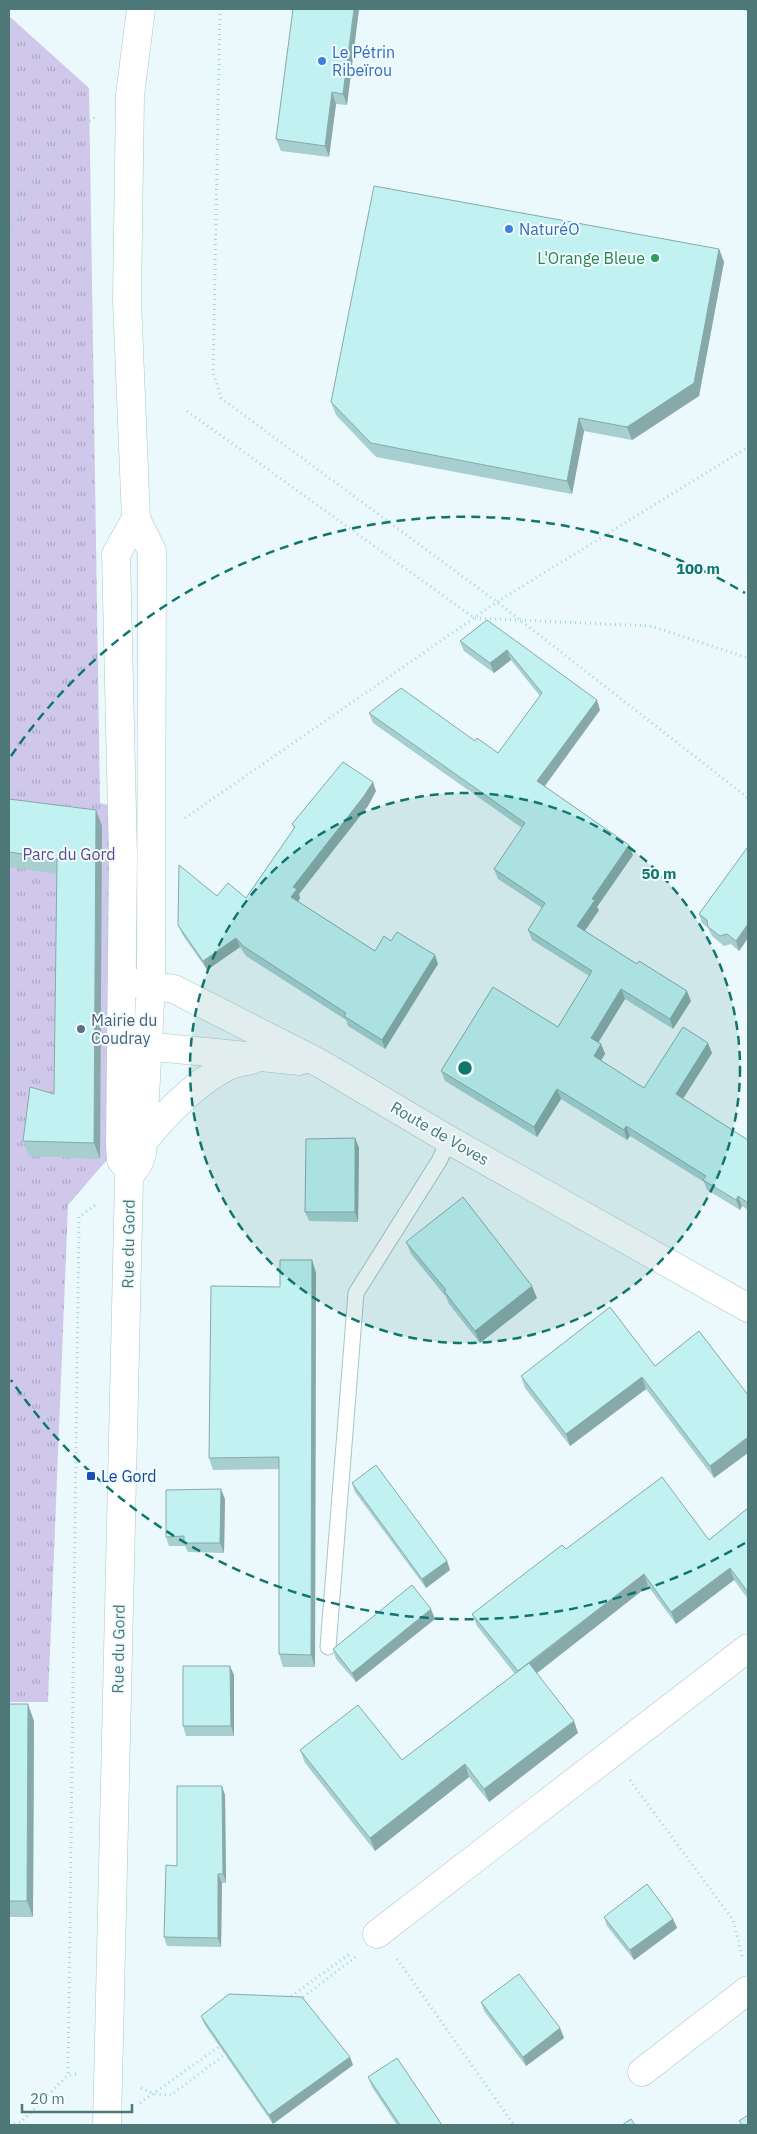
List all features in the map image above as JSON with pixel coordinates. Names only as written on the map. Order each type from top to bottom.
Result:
[{"type":"main road","points":[[130,1036],[151,984],[152,551],[136,519],[127,300],[130,95],[141,9]]},
{"type":"main road","points":[[130,1036],[123,981],[116,554],[136,519]]},
{"type":"main road","name":"Route de Voves","points":[[123,981],[174,989],[321,1064],[449,1140],[748,1308]]},
{"type":"main road","points":[[130,1036],[218,1054],[266,1056],[321,1064]]},
{"type":"main road","name":"Rue du Gord","points":[[107,2125],[130,1176],[141,1160],[131,1143],[130,1036]]},
{"type":"main road","points":[[131,1143],[193,1090],[227,1066],[266,1056]]},
{"type":"main road","points":[[379,1936],[748,1648]]},
{"type":"main road","points":[[642,2072],[747,1979]]},
{"type":"lane","points":[[328,1648],[356,1293],[439,1161],[449,1140]]},
{"type":"path","points":[[220,9],[213,372],[221,398],[520,620],[748,798]]},
{"type":"path","points":[[9,237],[38,168],[71,133],[105,112]]},
{"type":"path","points":[[188,411],[474,618],[651,626],[748,658]]},
{"type":"path","points":[[151,841],[496,602],[748,447]]},
{"type":"path","points":[[9,1039],[12,1042],[9,1049]]},
{"type":"path","points":[[9,2124],[21,2124],[68,2075],[79,1217],[130,1176]]},
{"type":"path","points":[[624,1772],[732,1920],[747,1979]]},
{"type":"path","points":[[296,2002],[379,1936]]},
{"type":"path","points":[[281,2003],[379,1936]]},
{"type":"path","points":[[379,1936],[514,2125]]},
{"type":"path","points":[[139,2104],[225,2043]]},
{"type":"path","points":[[68,2075],[108,2073],[154,2094],[171,2095],[233,2048]]},
{"type":"green space","name":"Parc du Gord","points":[[9,16],[89,88],[100,803],[130,810],[112,1154],[68,1205],[48,1702],[9,1702]]},
{"type":"building","name":"Le Pétrin Ribeïrou","points":[[293,9],[354,9],[343,94],[332,92],[325,146],[276,139]]},
{"type":"building","points":[[374,186],[719,249],[694,383],[627,427],[579,418],[567,481],[371,443],[331,402]]},
{"type":"building","points":[[487,620],[597,700],[537,781],[629,845],[592,899],[595,900],[577,926],[637,964],[639,961],[687,991],[670,1019],[621,989],[591,1038],[601,1044],[594,1056],[644,1088],[683,1027],[708,1043],[676,1094],[748,1140],[748,1203],[738,1196],[736,1200],[703,1180],[706,1176],[626,1126],[624,1130],[557,1089],[534,1127],[441,1071],[493,987],[558,1027],[592,971],[528,930],[545,903],[494,869],[525,823],[369,713],[401,688],[475,741],[477,738],[498,753],[542,693],[507,650],[490,663],[460,641]]},
{"type":"building","points":[[343,762],[373,782],[293,887],[297,889],[291,897],[375,951],[384,936],[391,941],[397,932],[435,955],[382,1040],[344,1016],[346,1013],[243,946],[236,938],[203,961],[178,925],[179,865],[217,896],[228,883],[246,898],[295,827],[292,824]]},
{"type":"building","name":"Mairie du Coudray","points":[[9,799],[96,810],[94,1143],[23,1141],[30,1087],[54,1094],[57,859],[9,852]]},
{"type":"building","points":[[747,848],[748,924],[736,941],[727,934],[720,936],[708,927],[707,920],[699,914]]},
{"type":"building","points":[[355,1138],[355,1212],[305,1212],[306,1139]]},
{"type":"building","points":[[463,1197],[532,1286],[475,1331],[444,1291],[446,1290],[406,1242]]},
{"type":"building","points":[[280,1260],[312,1260],[311,1655],[279,1654],[279,1457],[209,1458],[211,1286],[280,1287]]},
{"type":"building","points":[[610,1307],[655,1366],[699,1331],[748,1395],[748,1437],[710,1466],[642,1377],[566,1434],[521,1376]]},
{"type":"building","points":[[376,1465],[447,1561],[422,1579],[352,1483]]},
{"type":"building","points":[[662,1477],[709,1540],[748,1508],[748,1590],[730,1568],[671,1612],[644,1574],[518,1671],[472,1614],[562,1545],[566,1549]]},
{"type":"building","points":[[221,1489],[220,1543],[184,1543],[184,1536],[166,1537],[166,1490]]},
{"type":"building","points":[[412,1585],[431,1609],[352,1673],[333,1649]]},
{"type":"building","points":[[529,1663],[574,1721],[484,1789],[465,1764],[370,1838],[300,1750],[358,1705],[402,1760]]},
{"type":"building","points":[[183,1666],[230,1666],[231,1726],[183,1726]]},
{"type":"building","points":[[9,1704],[28,1704],[27,1901],[9,1901]]},
{"type":"building","points":[[177,1786],[222,1786],[223,1874],[218,1874],[218,1938],[164,1937],[166,1865],[177,1866]]},
{"type":"building","points":[[647,1884],[673,1919],[630,1950],[604,1917]]},
{"type":"building","points":[[519,1974],[560,2028],[523,2057],[481,2002]]},
{"type":"building","points":[[229,1994],[302,1997],[350,2057],[269,2115],[201,2016]]},
{"type":"building","points":[[397,2058],[442,2125],[400,2125],[368,2077]]},
{"type":"building","points":[[748,2115],[748,2125],[742,2125],[739,2121]]},
{"type":"building","points":[[631,2119],[635,2125],[622,2125]]},
{"type":"place","name":"Le Pétrin Ribeïrou","points":[[322,61]]},
{"type":"place","name":"NaturéO","points":[[509,229]]},
{"type":"place","name":"L'Orange Bleue","points":[[655,258]]},
{"type":"place","name":"Mairie du Coudray","points":[[81,1029]]},
{"type":"place","name":"Le Gord","points":[[91,1476]]}]
